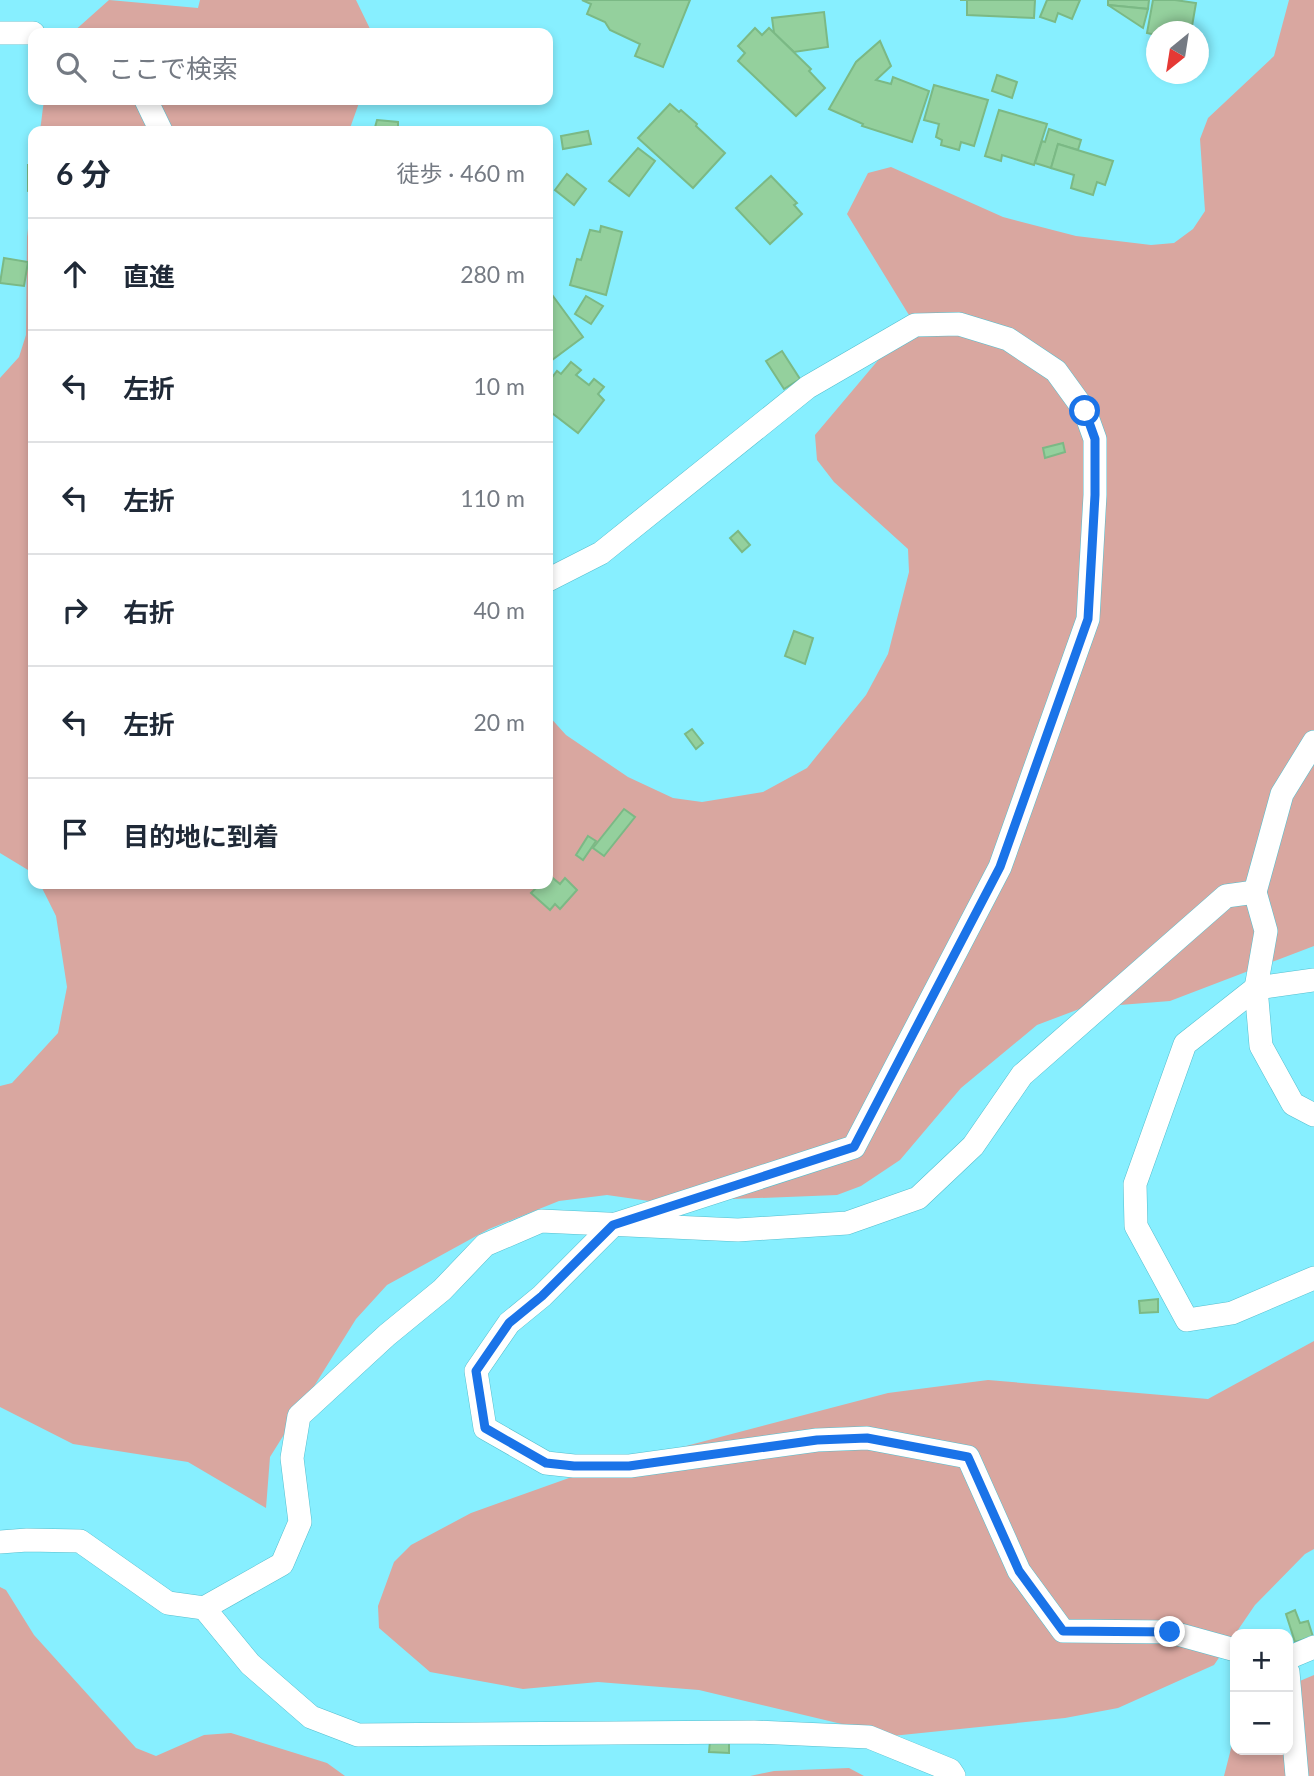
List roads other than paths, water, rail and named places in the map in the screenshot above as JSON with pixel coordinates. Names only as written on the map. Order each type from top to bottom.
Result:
[{"type":"street","points":[[0,33],[28,33]]},
{"type":"street","points":[[148,105],[159,126]]},
{"type":"street","points":[[553,577],[601,553],[808,387],[915,325],[959,324],[1008,339],[1056,371],[1085,411],[1095,439],[1095,495],[1088,619],[1000,867],[854,1147],[613,1225],[542,1296],[509,1323],[476,1371],[485,1428],[546,1463],[629,1466],[817,1440],[867,1438],[968,1457],[1019,1571],[1063,1631],[1170,1632],[1230,1649]]},
{"type":"street","points":[[1314,742],[1282,794],[1255,892],[1266,932],[1256,988],[1261,1046],[1293,1104],[1314,1115]]},
{"type":"street","points":[[0,1542],[80,1541],[168,1603],[204,1608],[282,1564],[300,1522],[292,1458],[299,1416],[387,1335],[442,1290],[485,1245],[541,1221],[738,1230],[847,1223],[918,1198],[973,1146],[1022,1074],[1226,896],[1255,892]]},
{"type":"street","points":[[1314,979],[1256,988],[1185,1044],[1135,1184],[1136,1226],[1187,1320],[1233,1313],[1314,1278]]},
{"type":"street","points":[[204,1608],[250,1664],[311,1717],[358,1735],[754,1732],[869,1737],[950,1770],[954,1776]]},
{"type":"street","points":[[1293,1656],[1314,1647]]},
{"type":"street","points":[[1290,1692],[1297,1776]]}]
